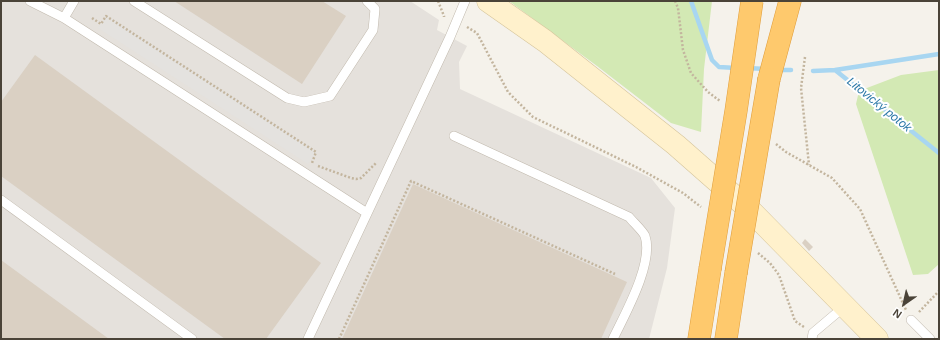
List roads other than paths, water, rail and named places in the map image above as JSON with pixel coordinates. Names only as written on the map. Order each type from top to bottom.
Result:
[{"type":"highway","points":[[699,339],[736,111],[752,1]]},
{"type":"highway","points":[[726,339],[769,78],[779,1]]},
{"type":"highway","points":[[769,78],[790,1]]},
{"type":"main road","points":[[488,1],[545,41],[676,145],[751,211],[877,339]]},
{"type":"lane","points":[[30,1],[64,18],[367,213]]},
{"type":"lane","points":[[64,18],[74,1]]},
{"type":"lane","points":[[134,1],[287,98],[304,102],[330,96],[373,30],[375,9],[367,1]]},
{"type":"lane","points":[[308,339],[450,37],[465,1]]},
{"type":"lane","points":[[454,136],[629,217],[645,235],[647,251],[640,282],[613,339]]},
{"type":"lane","points":[[1,200],[192,339]]},
{"type":"lane","points":[[813,336],[845,306]]},
{"type":"lane","points":[[911,320],[930,339]]},
{"type":"waterway","name":"Litovický potok","points":[[691,1],[712,60],[719,67],[736,68]]},
{"type":"waterway","points":[[835,70],[939,54]]},
{"type":"waterway","name":"Litovický potok","points":[[747,68],[766,69]]},
{"type":"waterway","name":"Litovický potok","points":[[777,70],[791,70]]},
{"type":"waterway","name":"Litovický potok","points":[[813,71],[835,70],[939,153]]}]
